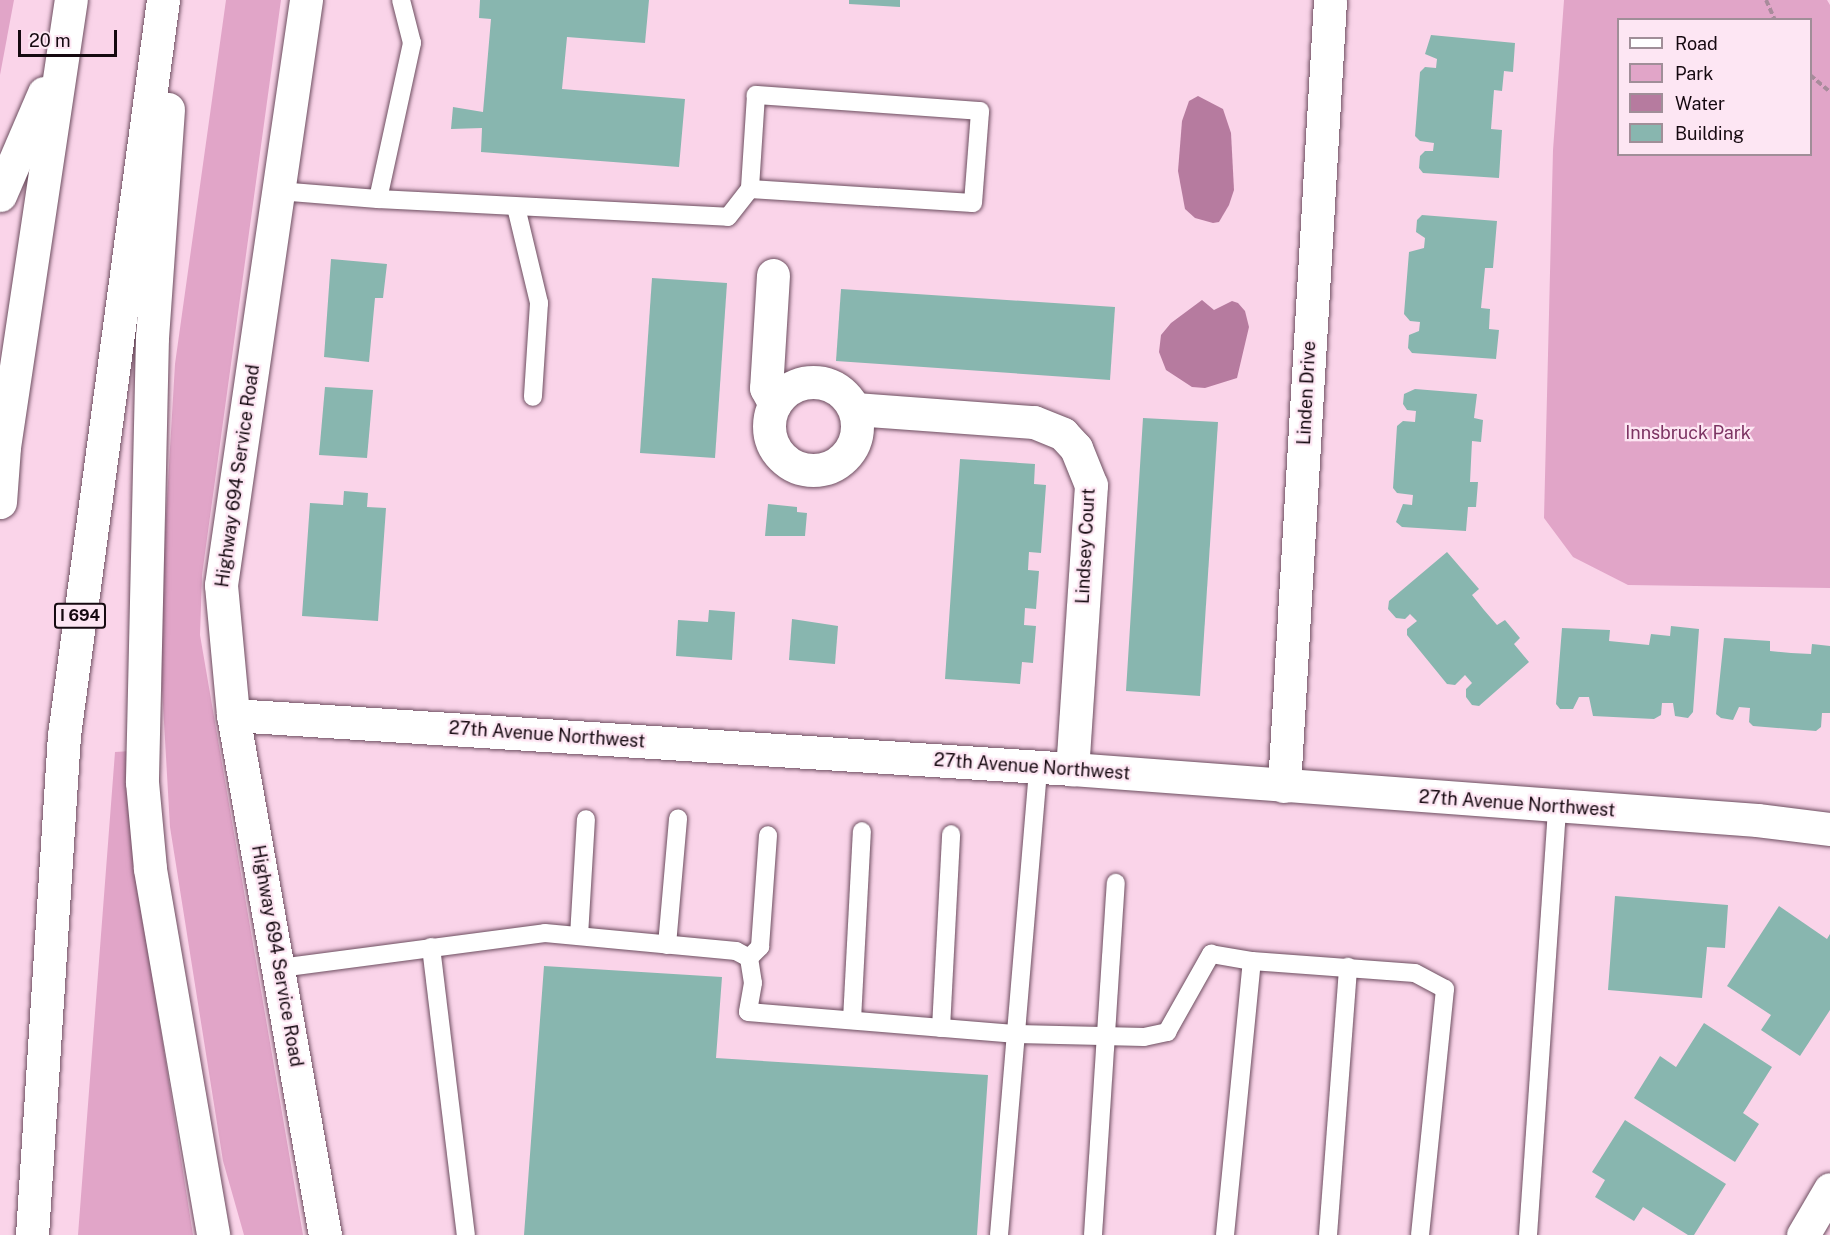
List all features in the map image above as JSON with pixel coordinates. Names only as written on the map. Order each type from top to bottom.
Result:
[{"type":"main road","points":[[0,502],[4,447],[71,0]]},
{"type":"main road","name":"I 694","points":[[32,1235],[64,735],[163,0]]},
{"type":"main road","points":[[180,0],[153,304],[142,782],[150,869],[213,1235]]},
{"type":"main road","name":"Highway 694 Service Road","points":[[306,0],[221,585],[233,715],[280,968],[325,1235]]},
{"type":"main road","name":"Linden Drive","points":[[1284,786],[1330,0]]},
{"type":"main road","points":[[0,195],[62,53]]},
{"type":"main road","points":[[772,275],[766,388],[774,404]]},
{"type":"main road","points":[[809,381],[836,387],[855,409],[858,423],[850,452],[825,469],[810,470],[783,459],[774,446],[769,432],[774,404],[783,393],[809,381]]},
{"type":"main road","name":"Lindsey Court","points":[[855,409],[1034,422],[1063,434],[1076,448],[1086,465],[1090,485],[1072,769]]},
{"type":"main road","name":"27th Avenue Northwest","points":[[233,715],[1072,769],[1557,807],[1757,820],[1830,829]]},
{"type":"main road","points":[[1803,1235],[1827,1201]]},
{"type":"lane","points":[[378,199],[412,43],[401,0]]},
{"type":"lane","points":[[278,190],[378,199],[728,217],[750,189],[756,95],[980,111],[973,203],[750,189]]},
{"type":"lane","points":[[516,207],[538,303],[532,397]]},
{"type":"lane","points":[[999,1235],[1038,767]]},
{"type":"lane","points":[[1528,1235],[1557,807]]},
{"type":"lane","points":[[667,945],[678,818]]},
{"type":"lane","points":[[579,936],[586,819]]},
{"type":"lane","points":[[852,1020],[862,831]]},
{"type":"lane","points":[[941,1028],[951,834]]},
{"type":"lane","points":[[749,958],[760,947],[768,835]]},
{"type":"lane","points":[[1093,1235],[1116,883]]},
{"type":"lane","points":[[280,968],[509,935],[579,936],[736,951],[749,958]]},
{"type":"lane","points":[[431,947],[466,1235]]},
{"type":"lane","points":[[749,958],[753,983],[748,1012],[1017,1034],[1144,1037],[1167,1032],[1211,954],[1252,961],[1415,973],[1445,989],[1420,1235]]},
{"type":"lane","points":[[1225,1235],[1252,961]]},
{"type":"lane","points":[[1328,1235],[1348,967]]},
{"type":"path","points":[[1766,0],[1774,18]]},
{"type":"path","points":[[1812,77],[1830,92]]},
{"type":"green space","points":[[0,0],[14,0],[0,75]]},
{"type":"green space","points":[[226,0],[281,0],[202,575],[200,635],[303,1235],[244,1235],[223,1161],[170,827],[159,635],[175,364]]},
{"type":"green space","name":"Innsbruck Park","points":[[1564,0],[1827,0],[1830,5],[1830,588],[1628,585],[1573,557],[1544,518],[1553,150]]},
{"type":"green space","points":[[131,751],[156,1000],[193,1235],[78,1235],[115,752]]},
{"type":"water","points":[[1198,96],[1223,109],[1231,133],[1234,190],[1229,205],[1219,222],[1213,223],[1195,218],[1185,209],[1178,171],[1182,121],[1189,101]]},
{"type":"water","points":[[1202,300],[1214,310],[1232,301],[1238,303],[1245,311],[1249,327],[1237,378],[1205,388],[1192,387],[1166,370],[1159,352],[1161,335],[1171,323]]},
{"type":"building","points":[[480,0],[649,0],[645,43],[567,37],[562,89],[685,99],[679,167],[481,152],[482,128],[451,129],[453,107],[483,112],[491,19],[479,18]]},
{"type":"building","points":[[849,0],[900,0],[900,7],[849,4]]},
{"type":"building","points":[[1431,35],[1515,43],[1513,72],[1504,71],[1502,91],[1494,90],[1491,129],[1502,130],[1499,178],[1423,173],[1419,168],[1420,156],[1425,151],[1433,151],[1434,143],[1420,141],[1415,136],[1420,72],[1425,67],[1436,68],[1437,59],[1425,54]]},
{"type":"building","points":[[1422,215],[1497,221],[1493,268],[1485,268],[1481,308],[1490,309],[1489,329],[1499,330],[1496,359],[1412,353],[1408,348],[1409,335],[1419,331],[1420,322],[1410,321],[1404,314],[1409,252],[1424,248],[1425,238],[1416,232],[1417,220]]},
{"type":"building","points":[[331,259],[387,264],[383,298],[375,298],[369,362],[324,357]]},
{"type":"building","points":[[652,278],[727,283],[715,458],[640,453]]},
{"type":"building","points":[[841,289],[1115,307],[1110,380],[836,361]]},
{"type":"building","points":[[325,387],[373,390],[367,458],[319,455]]},
{"type":"building","points":[[1415,389],[1477,394],[1474,418],[1483,420],[1481,442],[1472,441],[1470,482],[1478,482],[1476,507],[1468,507],[1466,531],[1402,527],[1396,522],[1403,504],[1412,505],[1413,495],[1397,493],[1393,488],[1397,426],[1403,421],[1415,422],[1416,411],[1407,410],[1403,404],[1404,394]]},
{"type":"building","points":[[1143,418],[1218,422],[1200,696],[1126,691]]},
{"type":"building","points":[[960,459],[1035,464],[1034,484],[1046,485],[1041,553],[1029,552],[1028,570],[1039,571],[1036,609],[1025,608],[1024,625],[1036,626],[1033,663],[1022,662],[1020,684],[945,679]]},
{"type":"building","points":[[344,491],[368,493],[367,507],[386,508],[378,621],[302,616],[310,503],[343,505]]},
{"type":"building","points":[[768,504],[797,507],[797,512],[807,513],[805,536],[765,536]]},
{"type":"building","points":[[1447,552],[1479,589],[1472,595],[1484,610],[1497,625],[1505,620],[1520,638],[1514,644],[1529,662],[1479,706],[1472,705],[1466,697],[1466,689],[1472,683],[1465,675],[1455,685],[1447,684],[1407,635],[1407,629],[1417,621],[1410,614],[1405,619],[1396,618],[1388,609],[1389,601]]},
{"type":"building","points":[[709,610],[735,612],[732,660],[676,656],[678,620],[708,622]]},
{"type":"building","points":[[792,619],[838,626],[835,664],[789,660]]},
{"type":"building","points":[[1671,626],[1699,629],[1693,712],[1688,718],[1675,716],[1673,703],[1662,703],[1661,715],[1654,719],[1593,716],[1589,697],[1579,697],[1573,709],[1560,709],[1556,704],[1562,628],[1610,630],[1609,641],[1649,645],[1651,634],[1670,636]]},
{"type":"building","points":[[1724,638],[1770,641],[1770,651],[1791,653],[1811,654],[1812,644],[1830,646],[1830,713],[1822,713],[1821,727],[1816,731],[1753,726],[1749,722],[1750,708],[1739,707],[1733,720],[1721,718],[1716,714]]},
{"type":"building","points":[[1615,896],[1728,905],[1725,948],[1707,947],[1702,998],[1608,990]]},
{"type":"building","points":[[1779,906],[1827,939],[1830,934],[1830,1010],[1800,1056],[1761,1030],[1771,1015],[1727,986]]},
{"type":"building","points":[[544,966],[722,977],[716,1058],[988,1075],[977,1235],[524,1235]]},
{"type":"building","points":[[1704,1023],[1772,1067],[1743,1113],[1759,1124],[1735,1162],[1634,1098],[1660,1056],[1676,1067]]},
{"type":"building","points":[[1625,1120],[1726,1184],[1694,1235],[1688,1235],[1643,1207],[1634,1221],[1595,1197],[1605,1180],[1592,1172]]}]
